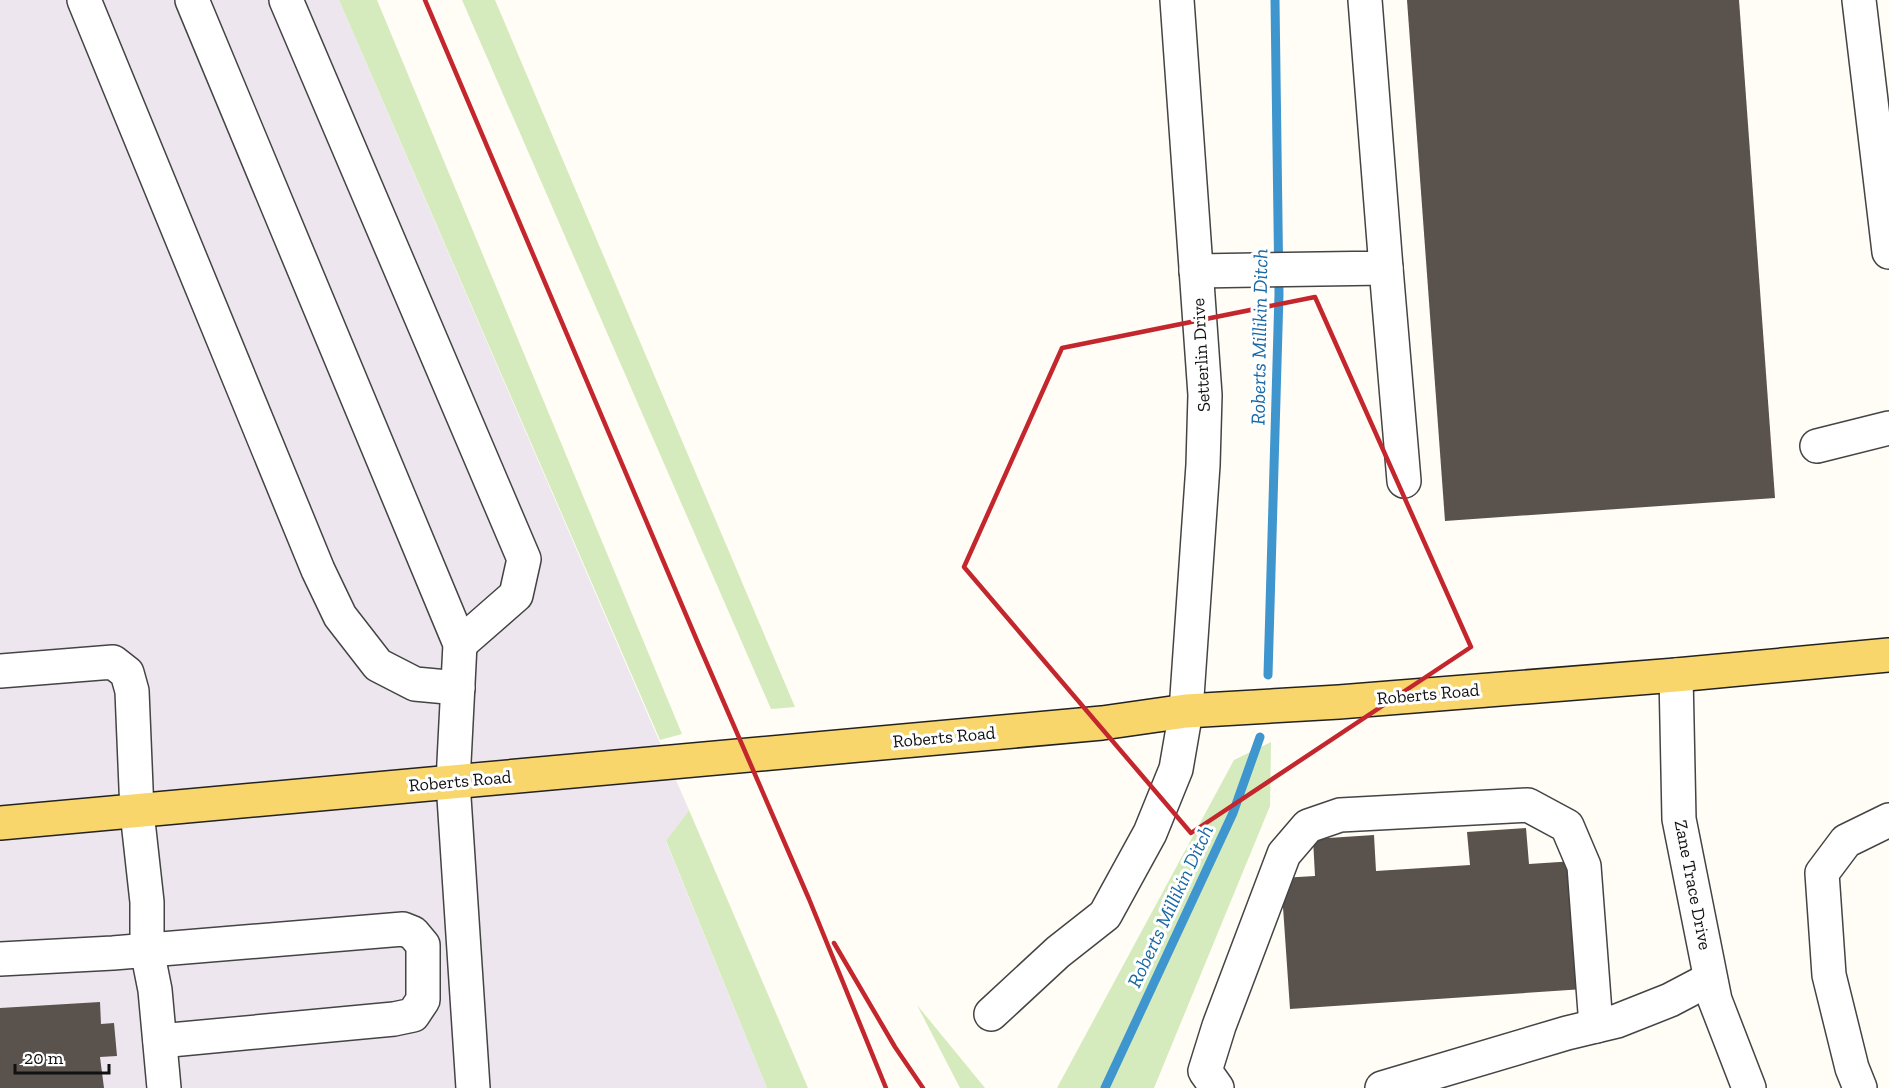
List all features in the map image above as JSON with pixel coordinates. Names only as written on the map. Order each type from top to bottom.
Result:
[{"type":"main road","name":"Roberts Road","points":[[0,823],[1102,723],[1186,711],[1339,702],[1889,655]]},
{"type":"street","points":[[84,0],[318,570],[340,616],[378,665],[415,684],[458,688]]},
{"type":"street","points":[[192,0],[460,644],[453,782],[474,1088]]},
{"type":"street","points":[[286,0],[524,559],[516,595],[460,644]]},
{"type":"street","name":"Setterlin Drive","points":[[991,1014],[1058,952],[1104,915],[1150,833],[1172,780],[1181,745],[1186,711],[1203,465],[1205,395],[1177,0]]},
{"type":"street","points":[[1365,0],[1404,482]]},
{"type":"street","points":[[1859,0],[1889,252]]},
{"type":"street","points":[[1196,271],[1386,268]]},
{"type":"street","points":[[1817,446],[1889,428]]},
{"type":"street","points":[[0,671],[113,662],[127,673],[132,691],[137,812],[147,902],[147,950],[155,990],[164,1088]]},
{"type":"street","name":"Zane Trace Drive","points":[[1676,675],[1679,819],[1715,1000],[1749,1088]]},
{"type":"street","points":[[1217,1088],[1205,1071],[1219,1026],[1284,854],[1308,826],[1341,815],[1528,805],[1567,826],[1584,866],[1596,1026]]},
{"type":"street","points":[[1860,1088],[1852,1068],[1829,975],[1822,873],[1846,841],[1889,820]]},
{"type":"street","points":[[0,959],[147,950],[403,928],[413,933],[423,945],[423,1000],[413,1015],[394,1019],[160,1041]]},
{"type":"street","points":[[1382,1088],[1567,1033],[1617,1021],[1670,1000],[1710,979]]},
{"type":"highlighted area","points":[[1315,297],[1471,647],[1191,833],[964,567],[1062,348]]},
{"type":"shaded area","points":[[0,0],[339,0],[689,810],[666,842],[767,1088],[0,1088]]},
{"type":"green space","points":[[339,0],[377,0],[682,734],[660,740]]},
{"type":"green space","points":[[462,0],[495,0],[795,707],[771,709]]},
{"type":"green space","points":[[1271,742],[1270,806],[1154,1088],[1057,1088],[1234,760]]},
{"type":"green space","points":[[689,810],[808,1088],[767,1088],[666,841]]},
{"type":"green space","points":[[917,1005],[985,1088],[960,1088]]},
{"type":"building","points":[[1407,0],[1739,0],[1775,498],[1445,521]]},
{"type":"building","points":[[1526,828],[1529,864],[1575,861],[1584,989],[1290,1009],[1281,878],[1315,876],[1313,839],[1374,835],[1376,871],[1470,865],[1467,832]]},
{"type":"building","points":[[100,1002],[101,1024],[114,1023],[117,1056],[100,1057],[104,1088],[0,1088],[0,1008]]},
{"type":"waterway","name":"Roberts Millikin Ditch","points":[[1268,675],[1279,294],[1275,0]]},
{"type":"waterway","name":"Roberts Millikin Ditch","points":[[1105,1088],[1233,813],[1260,737]]},
{"type":"railway","points":[[425,0],[809,899],[886,1088]]},
{"type":"railway","points":[[834,943],[895,1047],[923,1088]]}]
